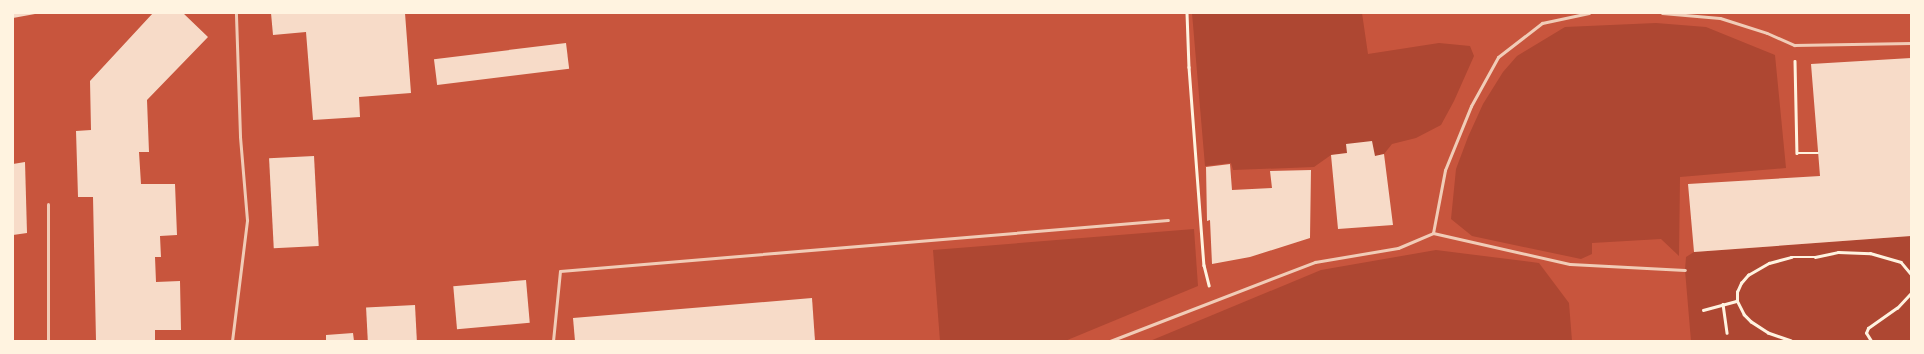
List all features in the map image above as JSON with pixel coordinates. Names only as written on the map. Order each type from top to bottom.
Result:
[{"type":"lane","points":[[232,341],[247,220],[240,136],[236,13]]},
{"type":"lane","points":[[1433,233],[1445,170],[1471,106],[1498,57],[1542,23],[1590,13]]},
{"type":"lane","points":[[1662,13],[1720,18],[1766,33],[1794,45],[1911,43]]},
{"type":"lane","points":[[48,204],[48,341]]},
{"type":"lane","points":[[553,341],[560,271],[1168,220]]},
{"type":"lane","points":[[1110,341],[1315,262],[1398,248],[1433,233],[1570,264],[1684,270]]},
{"type":"path","points":[[1186,13],[1204,265],[1214,301]]},
{"type":"path","points":[[1794,45],[1797,153],[1818,153]]},
{"type":"path","points":[[1791,341],[1768,333],[1751,322],[1744,315],[1737,301],[1737,292],[1748,275],[1769,263],[1791,257],[1815,257],[1838,252],[1870,253],[1901,262],[1911,274]]},
{"type":"path","points":[[1871,341],[1866,333],[1868,328],[1897,308],[1911,293]]},
{"type":"path","points":[[1703,310],[1737,301]]},
{"type":"path","points":[[1723,304],[1727,333]]},
{"type":"shaded area","points":[[1192,13],[1362,13],[1368,54],[1439,43],[1470,46],[1474,56],[1454,101],[1441,125],[1416,138],[1392,144],[1384,154],[1375,156],[1347,153],[1331,155],[1314,167],[1233,170],[1231,163],[1205,166]]},
{"type":"shaded area","points":[[1656,23],[1706,27],[1775,55],[1786,168],[1680,177],[1679,256],[1661,239],[1592,243],[1592,254],[1581,259],[1472,236],[1451,219],[1456,169],[1468,137],[1483,104],[1503,72],[1517,56],[1565,27]]},
{"type":"shaded area","points":[[1194,229],[1198,286],[1065,341],[940,341],[933,250]]},
{"type":"shaded area","points":[[1911,236],[1911,341],[1691,341],[1685,270],[1686,257],[1694,252]]},
{"type":"shaded area","points":[[1436,250],[1539,263],[1569,303],[1572,341],[1150,341],[1321,270]]},
{"type":"building","points":[[13,13],[35,13],[35,14],[13,18]]},
{"type":"building","points":[[153,13],[183,13],[208,37],[147,100],[149,152],[139,152],[141,184],[175,184],[177,235],[160,236],[161,257],[155,257],[156,282],[180,281],[181,330],[155,330],[155,341],[96,341],[93,197],[78,197],[76,131],[91,130],[90,81]]},
{"type":"building","points":[[271,13],[405,13],[411,93],[359,97],[360,117],[313,120],[306,32],[273,35]]},
{"type":"building","points":[[566,43],[569,69],[437,85],[434,59]]},
{"type":"building","points":[[1911,58],[1911,236],[1694,252],[1688,184],[1820,176],[1811,64]]},
{"type":"building","points":[[1372,141],[1375,156],[1384,154],[1393,225],[1338,229],[1331,155],[1347,153],[1346,144]]},
{"type":"building","points":[[314,156],[319,246],[274,248],[269,158]]},
{"type":"building","points":[[25,162],[27,233],[13,235],[13,164]]},
{"type":"building","points":[[1230,164],[1232,190],[1272,188],[1270,171],[1311,170],[1310,238],[1250,257],[1212,264],[1210,220],[1207,221],[1206,167]]},
{"type":"building","points":[[526,280],[530,323],[457,329],[453,286]]},
{"type":"building","points":[[812,298],[815,341],[575,341],[573,318]]},
{"type":"building","points":[[415,305],[417,341],[368,341],[366,308]]},
{"type":"building","points":[[353,333],[354,341],[326,341],[326,335]]}]
